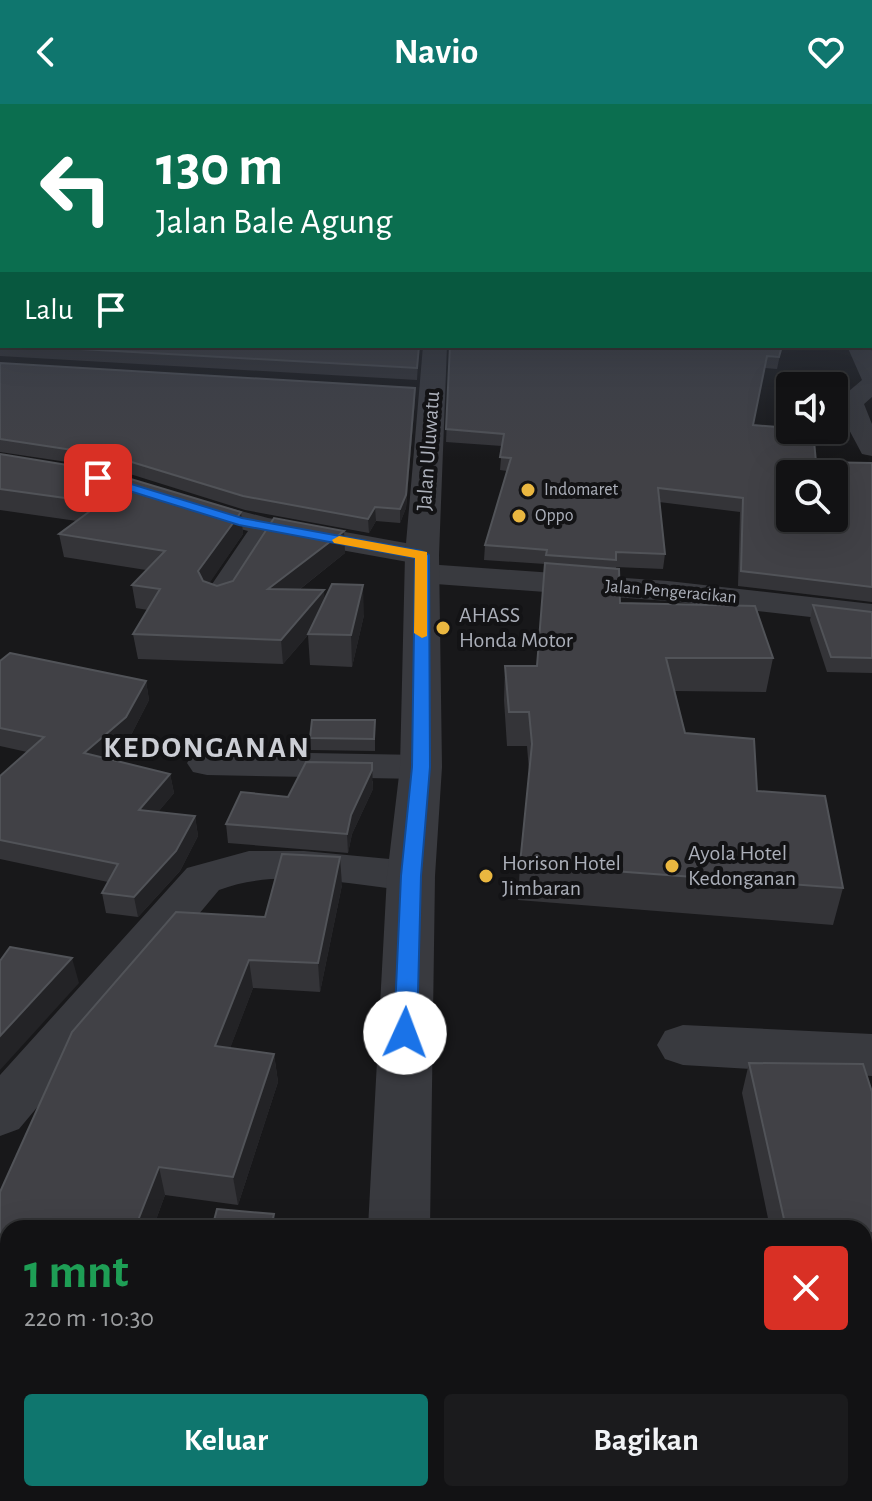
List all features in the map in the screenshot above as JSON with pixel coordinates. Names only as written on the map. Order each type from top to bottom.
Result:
[{"type":"street","name":"Jalan Uluwatu","points":[[399,1220],[411,876],[421,767],[422,564],[417,390],[425,348]]},
{"type":"street","points":[[859,348],[872,376]]},
{"type":"street","points":[[872,384],[851,402],[851,409],[872,448]]},
{"type":"street","name":"Jalan Pengeracikan","points":[[161,498],[422,564],[872,614]]},
{"type":"street","points":[[221,596],[266,527]]},
{"type":"street","points":[[207,763],[421,767]]},
{"type":"street","points":[[0,1113],[203,879],[229,869],[276,865],[411,876]]},
{"type":"street","points":[[683,1045],[872,1055]]},
{"type":"building","points":[[63,348],[419,348],[417,368]]},
{"type":"building","points":[[450,348],[781,348],[779,357],[767,356],[753,425],[776,427],[776,444],[814,444],[816,460],[776,460],[776,532],[848,532],[848,463],[872,463],[872,587],[741,571],[743,498],[658,488],[665,554],[616,552],[616,560],[546,555],[547,550],[485,545],[511,458],[500,457],[504,434],[446,429]]},
{"type":"building","points":[[0,363],[415,388],[406,495],[400,509],[375,507],[368,519],[243,496],[112,456],[0,439]]},
{"type":"building","points":[[0,454],[104,471],[241,512],[198,571],[203,581],[217,586],[233,581],[274,518],[344,531],[268,589],[324,590],[281,640],[133,634],[160,589],[132,585],[165,551],[59,534],[101,503],[0,489]]},
{"type":"building","points":[[545,563],[619,569],[620,603],[755,606],[773,658],[666,658],[685,733],[754,739],[757,791],[825,796],[843,888],[520,864],[532,744],[529,712],[509,712],[505,666],[537,666]]},
{"type":"building","points":[[332,584],[363,585],[351,635],[308,634]]},
{"type":"building","points":[[813,605],[872,612],[872,658],[831,657]]},
{"type":"building","points":[[10,653],[146,681],[126,717],[84,753],[170,774],[139,810],[195,816],[176,851],[134,897],[102,893],[118,864],[0,840],[0,776],[44,737],[0,728],[0,661]]},
{"type":"building","points":[[312,720],[375,720],[374,739],[310,738]]},
{"type":"building","points":[[306,762],[372,763],[372,770],[351,815],[347,834],[226,824],[241,792],[288,797]]},
{"type":"building","points":[[282,854],[340,857],[318,963],[249,960],[215,1046],[274,1054],[233,1177],[159,1167],[138,1220],[0,1220],[0,1192],[72,1032],[176,912],[265,917]]},
{"type":"building","points":[[10,947],[72,958],[0,1036],[0,961]]},
{"type":"building","points":[[749,1063],[863,1064],[872,1092],[872,1220],[784,1220]]},
{"type":"building","points":[[217,1209],[274,1214],[273,1220],[214,1220]]},
{"type":"slow traffic","points":[[339,540],[422,555],[422,633]]},
{"type":"place","name":"Indomaret","points":[[528,490]]},
{"type":"place","name":"Oppo","points":[[519,516]]},
{"type":"place","name":"AHASS Honda Motor","points":[[443,628]]},
{"type":"place","name":"Ayola Hotel Kedonganan","points":[[672,866]]},
{"type":"place","name":"Horison Hotel Jimbaran","points":[[486,876]]},
{"type":"district","name":"KEDONGANAN","points":[[207,748]]},
{"type":"route","points":[[98,478],[239,521],[422,555],[421,767],[411,876],[405,1033]]}]
